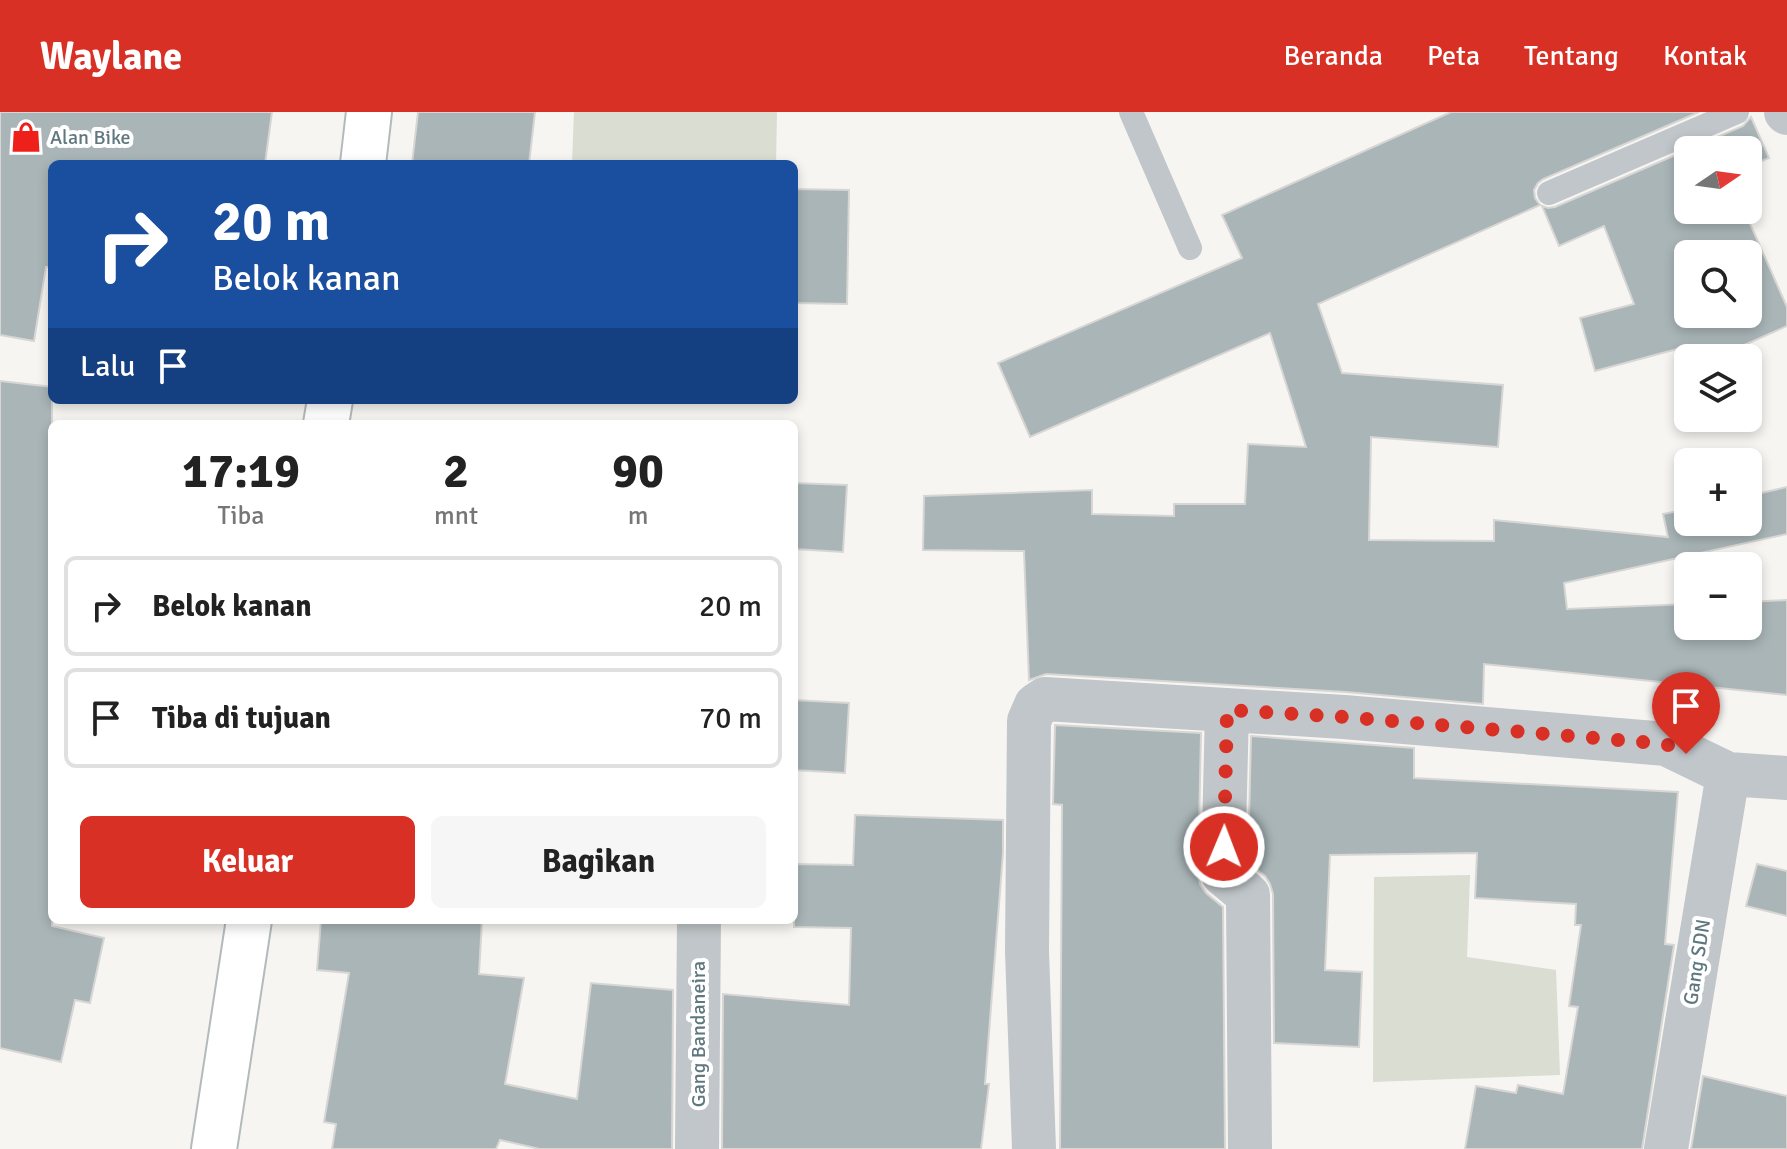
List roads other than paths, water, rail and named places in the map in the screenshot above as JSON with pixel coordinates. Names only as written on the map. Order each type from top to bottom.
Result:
[{"type":"main road","points":[[363,160],[369,112]]},
{"type":"main road","points":[[214,1149],[248,924]]},
{"type":"street","points":[[1034,1149],[1027,936],[1029,721],[1036,705],[1045,699],[1344,717],[1666,744],[1728,774],[1787,778]]},
{"type":"street","points":[[1227,710],[1223,874],[1248,895],[1250,1149]]},
{"type":"street","name":"Gang SDN","points":[[1666,1149],[1728,774]]},
{"type":"street","name":"Gang Bandaneira","points":[[697,1149],[699,924]]},
{"type":"lane","points":[[1131,112],[1190,248]]},
{"type":"lane","points":[[1549,193],[1737,112]]},
{"type":"place","name":"Alan Bike","points":[[26,137]]}]
